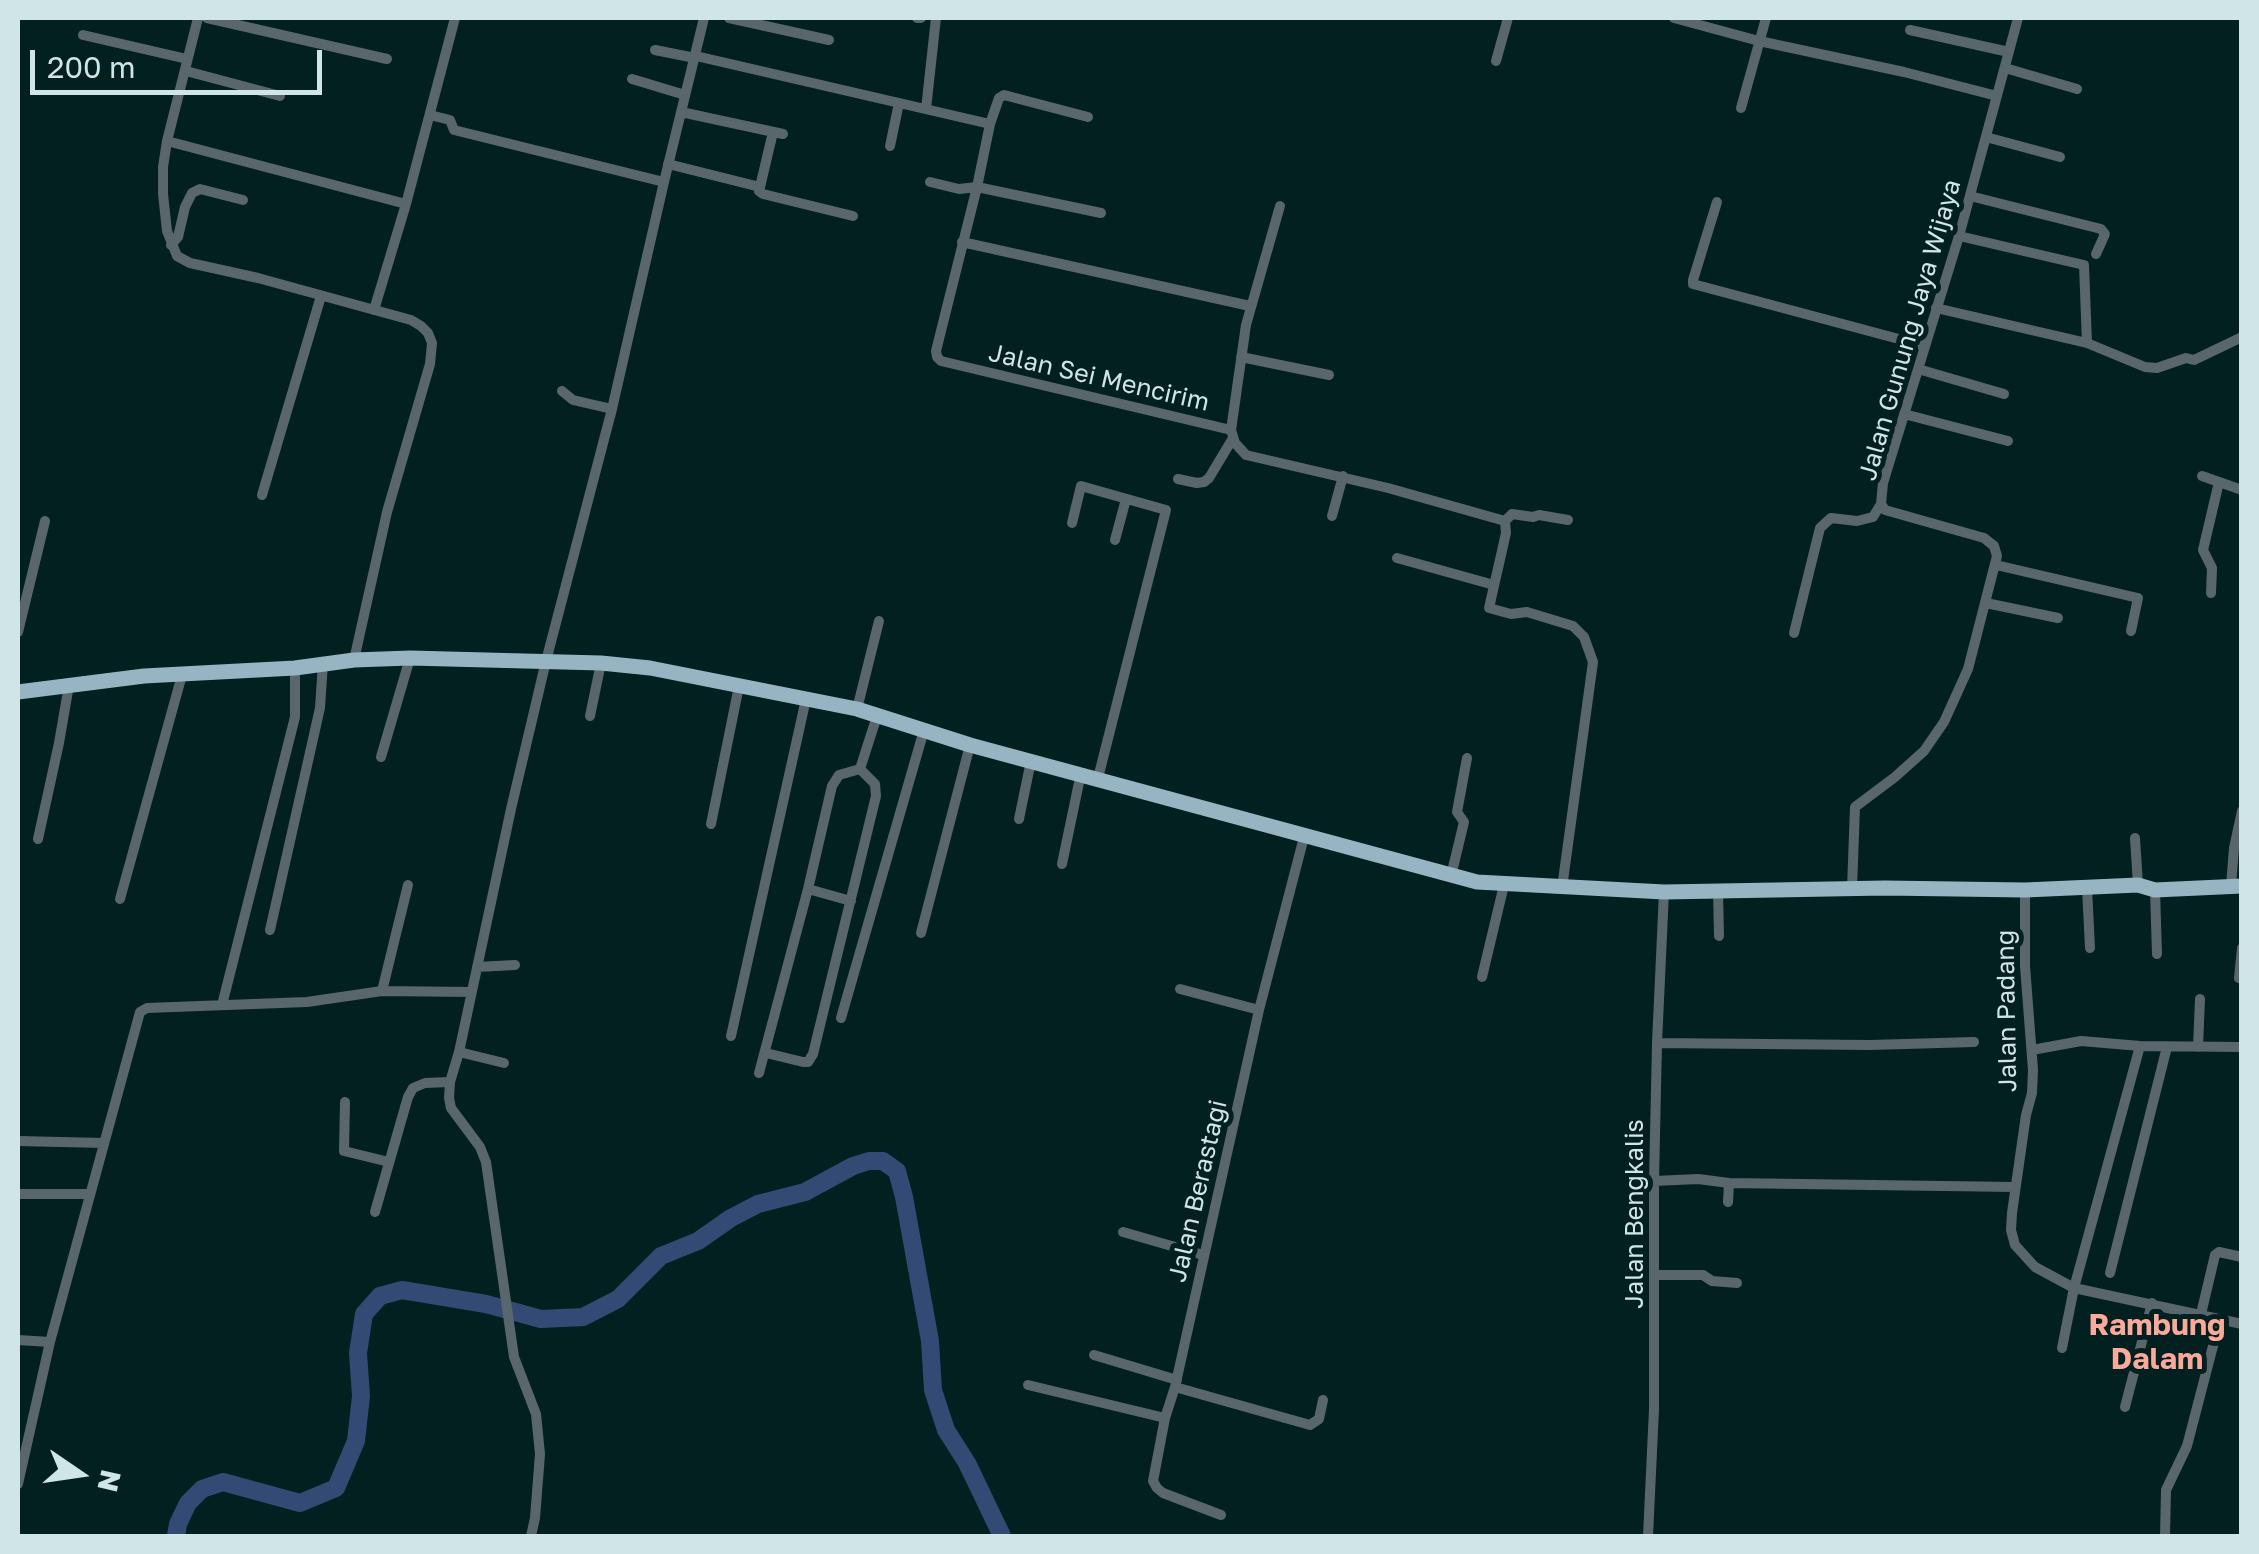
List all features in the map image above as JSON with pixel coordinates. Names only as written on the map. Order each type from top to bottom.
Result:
[{"type":"main road","points":[[18,692],[144,676],[295,668],[354,660],[601,663],[650,668],[858,709],[970,744],[1477,882],[1664,892],[2025,890],[2138,885],[2156,890],[2236,886]]},
{"type":"street","points":[[198,18],[167,141],[162,182],[171,245],[177,256],[185,262],[374,310],[421,326],[432,343],[430,364],[387,512],[354,660]]},
{"type":"street","points":[[207,18],[387,59]]},
{"type":"street","points":[[374,310],[455,18]]},
{"type":"street","points":[[531,1536],[539,1483],[539,1432],[530,1395],[514,1357],[486,1162],[448,1098],[546,661],[612,409],[704,18]]},
{"type":"street","points":[[730,18],[829,40]]},
{"type":"street","points":[[926,109],[936,18]]},
{"type":"street","points":[[1496,61],[1506,18]]},
{"type":"street","points":[[1674,18],[1759,42],[1997,96]]},
{"type":"street","points":[[1741,108],[1766,18]]},
{"type":"street","name":"Jalan Gunung Jaya Wijaya","points":[[1996,565],[1994,546],[1984,538],[1884,510],[1882,504],[1883,483],[1959,236],[2018,18]]},
{"type":"street","points":[[1910,30],[2009,52]]},
{"type":"street","points":[[84,35],[280,96]]},
{"type":"street","points":[[655,50],[990,124],[999,98],[1004,95],[1088,117]]},
{"type":"street","points":[[2005,68],[2078,89]]},
{"type":"street","points":[[632,79],[685,95]]},
{"type":"street","points":[[890,146],[899,103]]},
{"type":"street","points":[[681,112],[778,133],[760,191],[853,216]]},
{"type":"street","points":[[430,115],[450,120],[454,130],[664,182]]},
{"type":"street","name":"Jalan Sei Mencirim","points":[[990,124],[936,351],[940,360],[1232,434],[1246,454],[1505,521]]},
{"type":"street","points":[[1986,137],[2060,157]]},
{"type":"street","points":[[167,141],[406,204]]},
{"type":"street","points":[[668,164],[760,187]]},
{"type":"street","points":[[930,182],[960,189],[977,187],[1101,213]]},
{"type":"street","points":[[171,245],[178,237],[192,192],[200,190],[243,200]]},
{"type":"street","points":[[1970,196],[2101,229],[2105,234],[2096,254]]},
{"type":"street","points":[[1717,202],[1694,284],[1925,346]]},
{"type":"street","points":[[1178,479],[1204,482],[1218,464],[1232,434],[1250,306],[1280,206]]},
{"type":"street","points":[[1959,236],[2084,265],[2088,342]]},
{"type":"street","points":[[962,242],[1250,306]]},
{"type":"street","points":[[262,495],[321,296]]},
{"type":"street","points":[[1936,308],[2088,342],[2146,367],[2194,360],[2242,337]]},
{"type":"street","points":[[1241,357],[1329,374]]},
{"type":"street","points":[[1918,370],[2004,394]]},
{"type":"street","points":[[562,391],[574,400],[612,409]]},
{"type":"street","points":[[1904,414],[2008,441]]},
{"type":"street","points":[[1332,516],[1342,476]]},
{"type":"street","points":[[2202,476],[2242,490]]},
{"type":"street","points":[[2210,593],[2212,568],[2203,550],[2219,482]]},
{"type":"street","points":[[1072,523],[1081,486],[1166,510],[1098,778]]},
{"type":"street","points":[[1116,540],[1126,499]]},
{"type":"street","points":[[1794,633],[1820,528],[1830,518],[1857,521],[1873,517],[1882,504]]},
{"type":"street","points":[[1562,888],[1593,662],[1586,640],[1575,627],[1527,612],[1510,614],[1489,608],[1506,534],[1505,521],[1512,514],[1568,520]]},
{"type":"street","points":[[18,632],[45,521]]},
{"type":"street","points":[[1397,558],[1494,585]]},
{"type":"street","points":[[1852,889],[1855,807],[1924,751],[1944,722],[1968,669],[1996,565],[2138,598],[2130,631]]},
{"type":"street","points":[[1986,603],[2058,618]]},
{"type":"street","points":[[858,709],[878,622]]},
{"type":"street","points":[[380,757],[410,658]]},
{"type":"street","points":[[270,930],[320,708],[323,663]]},
{"type":"street","points":[[590,716],[601,663]]},
{"type":"street","points":[[222,1005],[294,717],[295,668]]},
{"type":"street","points":[[120,899],[182,675]]},
{"type":"street","points":[[38,838],[69,685]]},
{"type":"street","points":[[711,824],[739,686]]},
{"type":"street","points":[[731,1036],[806,699]]},
{"type":"street","points":[[860,769],[877,716]]},
{"type":"street","points":[[842,1018],[924,730]]},
{"type":"street","points":[[921,934],[970,744]]},
{"type":"street","points":[[1450,876],[1464,822],[1457,812],[1466,758]]},
{"type":"street","points":[[1019,819],[1031,761]]},
{"type":"street","points":[[760,1073],[832,786],[839,775],[860,769]]},
{"type":"street","points":[[766,1053],[803,1062],[810,1059],[876,796],[875,784],[860,769]]},
{"type":"street","points":[[1062,864],[1081,774]]},
{"type":"street","points":[[2236,886],[2234,848],[2242,811]]},
{"type":"street","name":"Jalan Berastagi","points":[[1222,1515],[1164,1493],[1153,1481],[1164,1418],[1176,1384],[1259,1010],[1304,837]]},
{"type":"street","points":[[2134,838],[2138,885]]},
{"type":"street","points":[[1482,978],[1504,884]]},
{"type":"street","points":[[382,990],[408,886]]},
{"type":"street","points":[[2087,888],[2090,948]]},
{"type":"street","points":[[808,889],[851,901]]},
{"type":"street","points":[[1718,890],[1720,936]]},
{"type":"street","name":"Jalan Padang","points":[[2025,890],[2024,966],[2032,1093],[2015,1186],[2011,1230],[2015,1245],[2035,1267],[2074,1288],[2242,1324]]},
{"type":"street","points":[[2156,890],[2157,954]]},
{"type":"street","name":"Jalan Bengkalis","points":[[1648,1536],[1654,1409],[1657,1043],[1664,892]]},
{"type":"street","points":[[2242,948],[2242,979]]},
{"type":"street","points":[[477,967],[515,964]]},
{"type":"street","points":[[1180,989],[1259,1010]]},
{"type":"street","points":[[18,1484],[23,1435],[140,1012],[147,1008],[308,1002],[382,990],[471,992]]},
{"type":"street","points":[[2198,1047],[2200,999]]},
{"type":"street","points":[[2032,1050],[2081,1041],[2229,1052],[2242,1048]]},
{"type":"street","points":[[1657,1043],[1974,1042]]},
{"type":"street","points":[[2062,1348],[2074,1288],[2140,1046]]},
{"type":"street","points":[[2110,1273],[2167,1046]]},
{"type":"street","points":[[459,1052],[504,1063]]},
{"type":"street","points":[[376,1212],[413,1088],[425,1083],[450,1082]]},
{"type":"street","points":[[345,1102],[344,1151],[389,1162]]},
{"type":"street","points":[[18,1141],[104,1143]]},
{"type":"street","points":[[1654,1181],[2015,1186]]},
{"type":"street","points":[[1728,1202],[1729,1183]]},
{"type":"street","points":[[18,1194],[90,1194]]},
{"type":"street","points":[[1123,1232],[1203,1255]]},
{"type":"street","points":[[2201,1314],[2215,1254],[2242,1256]]},
{"type":"street","points":[[1654,1275],[1703,1275],[1737,1283]]},
{"type":"street","points":[[2126,1407],[2152,1303]]},
{"type":"street","points":[[2165,1536],[2166,1490],[2189,1438],[2220,1320]]},
{"type":"street","points":[[18,1340],[50,1342]]},
{"type":"street","points":[[1094,1355],[1310,1426],[1319,1419],[1323,1400]]},
{"type":"street","points":[[1028,1385],[1164,1418]]},
{"type":"waterway","points":[[176,1536],[188,1503],[202,1489],[223,1482],[300,1503],[336,1488],[356,1441],[361,1396],[358,1353],[364,1314],[380,1296],[402,1290],[486,1304],[541,1319],[583,1317],[618,1299],[661,1256],[698,1241],[758,1204],[805,1192],[869,1161],[883,1161],[897,1171],[930,1341],[933,1390],[946,1430],[967,1463],[1002,1536]]},
{"type":"district","name":"Rambung Dalam","points":[[2157,1342]]}]
